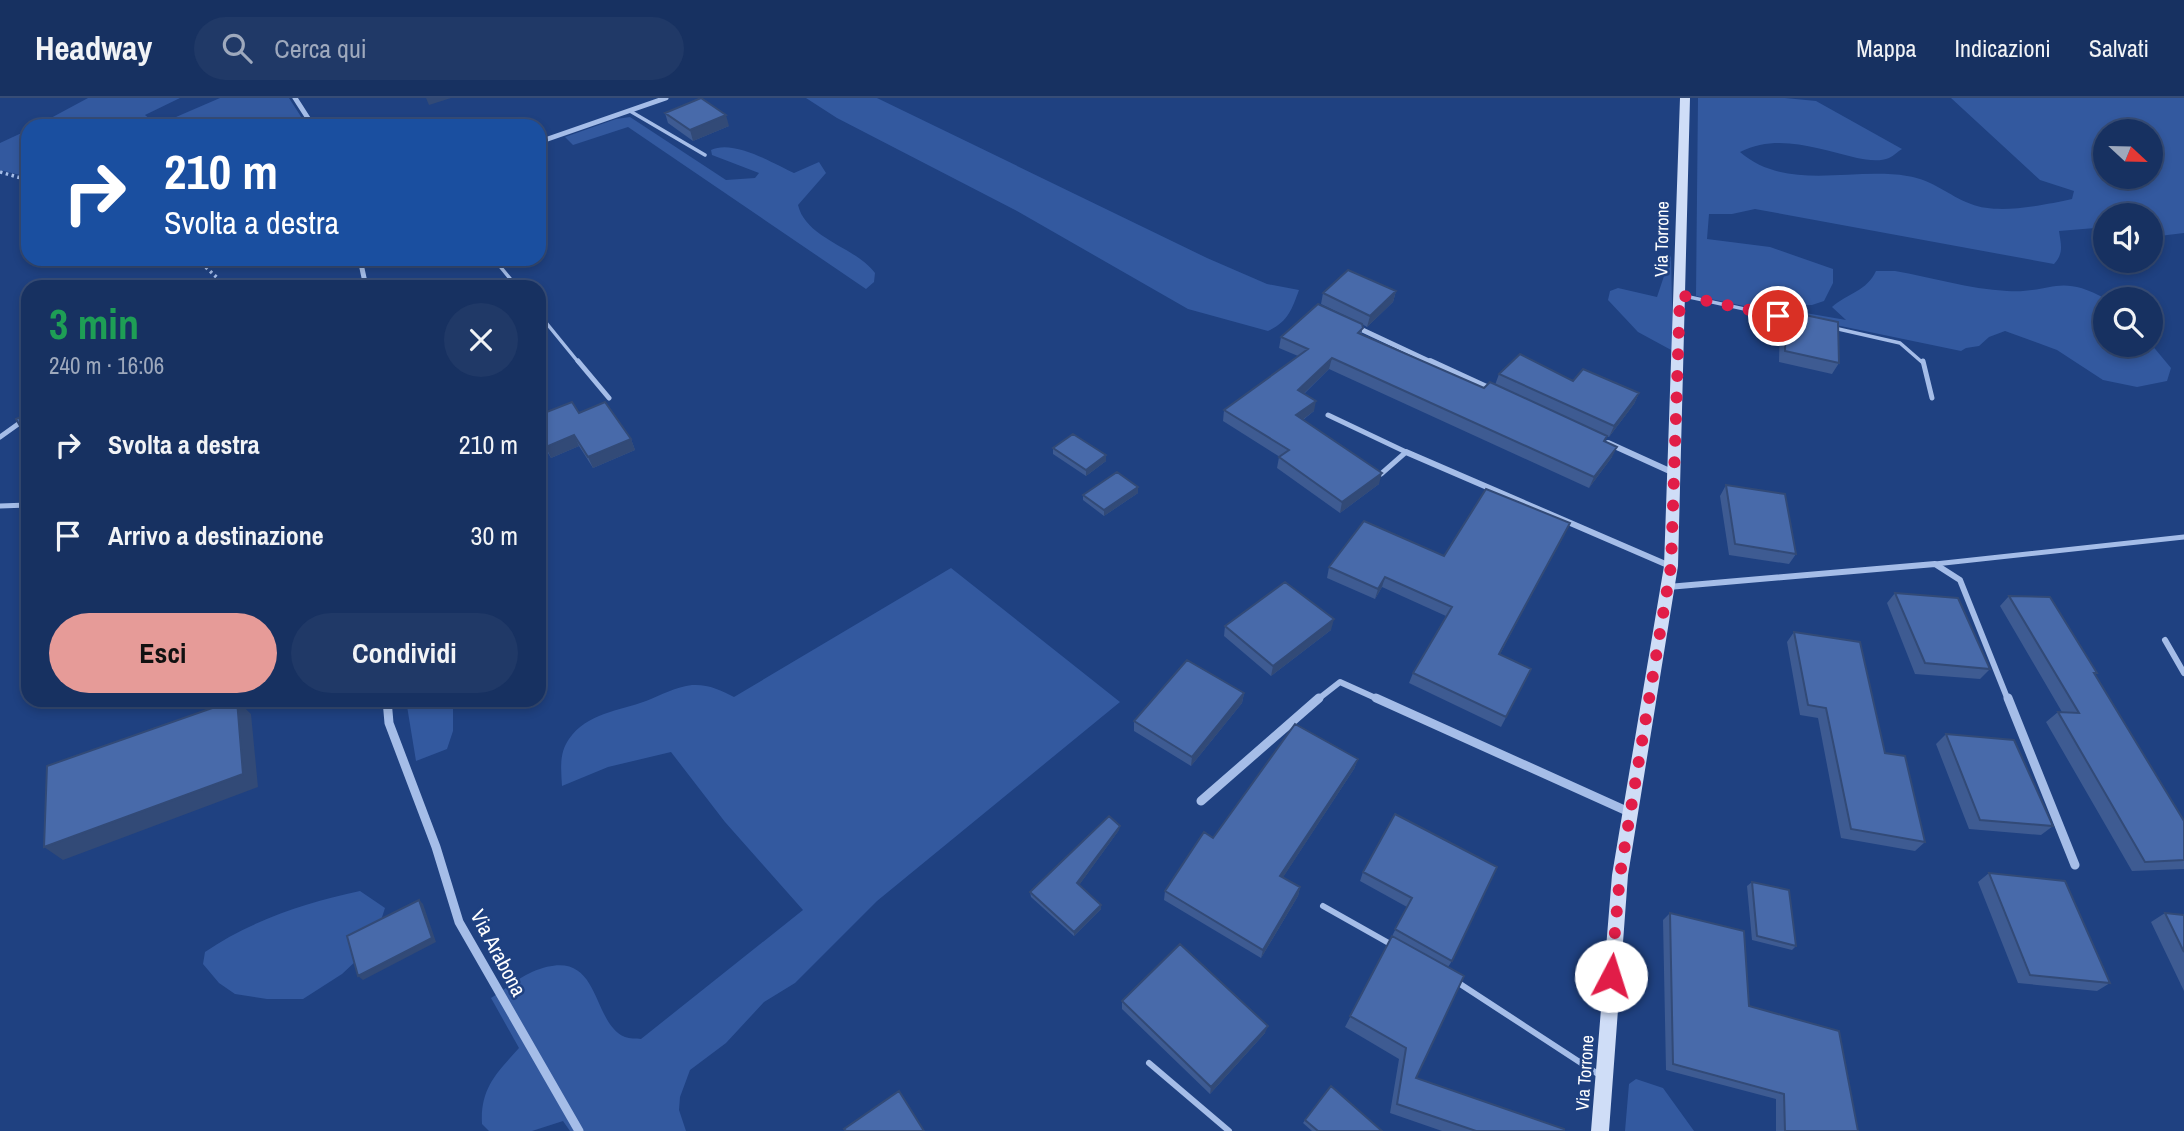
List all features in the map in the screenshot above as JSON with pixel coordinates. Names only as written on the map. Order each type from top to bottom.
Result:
[{"type":"main road","name":"Via Torrone","points":[[1600,1131],[1620,875],[1671,566],[1685,98]]},
{"type":"street","points":[[295,98],[308,119]]},
{"type":"street","points":[[546,140],[666,98]]},
{"type":"street","points":[[1348,324],[1499,393]]},
{"type":"street","points":[[1599,439],[1675,474]]},
{"type":"street","points":[[1406,452],[1671,566]]},
{"type":"street","points":[[1668,587],[1935,564],[1960,580],[2075,865]]},
{"type":"street","points":[[2165,640],[2184,673]]},
{"type":"street","points":[[1201,801],[1288,723],[1340,682],[1630,813]]},
{"type":"street","name":"Via Arabona","points":[[388,707],[389,723],[436,847],[459,922],[579,1131]]},
{"type":"lane","points":[[630,111],[705,155]]},
{"type":"lane","points":[[500,266],[511,280]]},
{"type":"lane","points":[[1680,295],[1797,320]]},
{"type":"lane","points":[[546,322],[609,398]]},
{"type":"lane","points":[[1823,326],[1900,343],[1923,361],[1932,398]]},
{"type":"lane","points":[[1328,415],[1406,452],[1381,474]]},
{"type":"lane","points":[[0,437],[21,422]]},
{"type":"lane","points":[[0,506],[21,505]]},
{"type":"lane","points":[[1935,564],[2184,537]]},
{"type":"lane","points":[[1323,906],[1396,947]]},
{"type":"lane","points":[[1445,975],[1603,1077]]},
{"type":"lane","points":[[1149,1063],[1229,1131]]},
{"type":"path","points":[[0,172],[21,178]]},
{"type":"path","points":[[204,266],[220,280]]},
{"type":"shaded area","points":[[88,98],[180,98],[145,115],[150,119],[49,119]]},
{"type":"shaded area","points":[[220,98],[289,98],[302,119],[159,119],[176,117]]},
{"type":"shaded area","points":[[806,98],[877,98],[1207,258],[1267,284],[1299,290],[1294,303],[1285,319],[1268,331],[1188,309],[1017,211],[837,118]]},
{"type":"shaded area","points":[[1698,98],[1785,98],[1816,101],[1902,149],[1889,158],[1877,160],[1784,143],[1755,146],[1740,152],[1758,164],[1799,175],[1907,176],[1933,184],[1971,204],[2007,209],[2072,199],[2074,191],[2040,180],[1951,98],[2184,98],[2184,233],[2163,236],[2163,203],[2093,203],[2093,228],[2059,231],[2061,252],[2054,264],[1755,209],[1732,214],[1709,214],[1707,239],[1770,247],[1833,269],[1833,283],[1824,301],[1812,305],[1765,306],[1846,320],[1832,307],[1868,283],[1876,271],[1895,271],[1993,290],[2022,291],[2065,285],[2093,292],[2093,357],[2162,357],[2171,368],[2167,381],[2137,387],[2103,380],[2057,350],[2005,331],[1989,337],[1979,346],[1961,351],[1696,296]]},
{"type":"shaded area","points":[[630,117],[726,180],[755,178],[759,173],[712,155],[711,150],[720,147],[741,150],[794,173],[819,162],[826,173],[798,205],[803,217],[821,235],[867,264],[875,273],[874,282],[866,289],[628,127],[573,145],[565,137],[616,119]]},
{"type":"shaded area","points":[[21,133],[21,175],[0,170],[0,143]]},
{"type":"shaded area","points":[[1671,255],[1673,351],[1638,332],[1608,300],[1610,291],[1618,288],[1657,297]]},
{"type":"shaded area","points":[[951,568],[1120,702],[877,901],[795,983],[764,1002],[726,1043],[690,1070],[680,1097],[679,1110],[686,1131],[570,1131],[563,1121],[532,1131],[489,1131],[482,1124],[487,1091],[491,1082],[519,1048],[491,998],[532,972],[555,966],[571,967],[583,975],[614,1029],[625,1037],[641,1039],[803,910],[725,822],[671,752],[608,767],[562,786],[562,756],[566,744],[576,730],[604,714],[692,685],[703,685],[734,697]]},
{"type":"shaded area","points":[[407,707],[453,707],[453,731],[447,749],[416,761]]},
{"type":"shaded area","points":[[360,891],[385,908],[373,945],[342,974],[303,999],[267,999],[235,994],[219,983],[203,964],[205,952],[260,922],[300,907]]},
{"type":"shaded area","points":[[1636,1079],[1663,1088],[1694,1131],[1625,1131],[1629,1084]]},
{"type":"building","points":[[701,98],[726,115],[690,130],[665,113]]},
{"type":"building","points":[[1348,270],[1396,291],[1370,316],[1323,293]]},
{"type":"building","points":[[1318,304],[1362,324],[1363,328],[1358,333],[1484,388],[1490,382],[1607,436],[1604,441],[1617,447],[1594,477],[1332,358],[1298,390],[1316,401],[1296,415],[1382,473],[1342,502],[1279,457],[1289,450],[1224,410],[1308,349],[1281,337]]},
{"type":"building","points":[[1786,311],[1838,322],[1839,363],[1785,351]]},
{"type":"building","points":[[1520,354],[1573,381],[1583,369],[1639,393],[1614,426],[1499,374]]},
{"type":"building","points":[[572,402],[579,413],[605,402],[631,439],[588,457],[574,435],[546,447],[546,412]]},
{"type":"building","points":[[1073,434],[1106,455],[1086,470],[1053,448]]},
{"type":"building","points":[[1117,472],[1138,487],[1104,510],[1083,495]]},
{"type":"building","points":[[1726,485],[1785,494],[1796,554],[1735,544]]},
{"type":"building","points":[[1486,489],[1570,523],[1499,654],[1531,669],[1506,717],[1413,673],[1452,607],[1385,577],[1378,589],[1329,567],[1364,521],[1444,556]]},
{"type":"building","points":[[1285,582],[1334,619],[1273,666],[1225,626]]},
{"type":"building","points":[[1895,593],[1958,598],[1990,669],[1925,663]]},
{"type":"building","points":[[2009,596],[2050,597],[2184,821],[2184,860],[2145,862],[2058,712],[2079,713]]},
{"type":"building","points":[[1794,632],[1860,642],[1885,753],[1905,756],[1925,842],[1851,829],[1826,708],[1808,705]]},
{"type":"building","points":[[1187,660],[1244,693],[1192,757],[1134,721]]},
{"type":"building","points":[[215,707],[238,707],[243,774],[44,847],[47,766]]},
{"type":"building","points":[[1295,724],[1358,759],[1280,876],[1300,887],[1263,950],[1165,891],[1204,832],[1213,838]]},
{"type":"building","points":[[1946,734],[2014,740],[2053,826],[1980,820]]},
{"type":"building","points":[[1395,814],[1497,867],[1452,961],[1395,929],[1412,898],[1363,872]]},
{"type":"building","points":[[1109,816],[1120,826],[1077,883],[1101,905],[1074,932],[1030,892]]},
{"type":"building","points":[[1989,873],[2065,881],[2110,983],[2030,975]]},
{"type":"building","points":[[1752,882],[1789,890],[1796,946],[1757,936]]},
{"type":"building","points":[[419,900],[432,938],[358,976],[347,936]]},
{"type":"building","points":[[1670,913],[1744,931],[1749,1006],[1839,1031],[1858,1131],[1785,1131],[1784,1094],[1673,1064]]},
{"type":"building","points":[[2165,913],[2184,915],[2184,952]]},
{"type":"building","points":[[1392,936],[1464,976],[1416,1078],[1564,1131],[1476,1131],[1397,1104],[1406,1048],[1350,1016]]},
{"type":"building","points":[[1180,944],[1268,1026],[1211,1087],[1122,1001]]},
{"type":"building","points":[[1331,1086],[1382,1131],[1318,1131],[1305,1120]]},
{"type":"building","points":[[899,1091],[924,1131],[844,1129]]},
{"type":"route","points":[[1611,976],[1620,875],[1671,566],[1680,295],[1778,316]]}]
